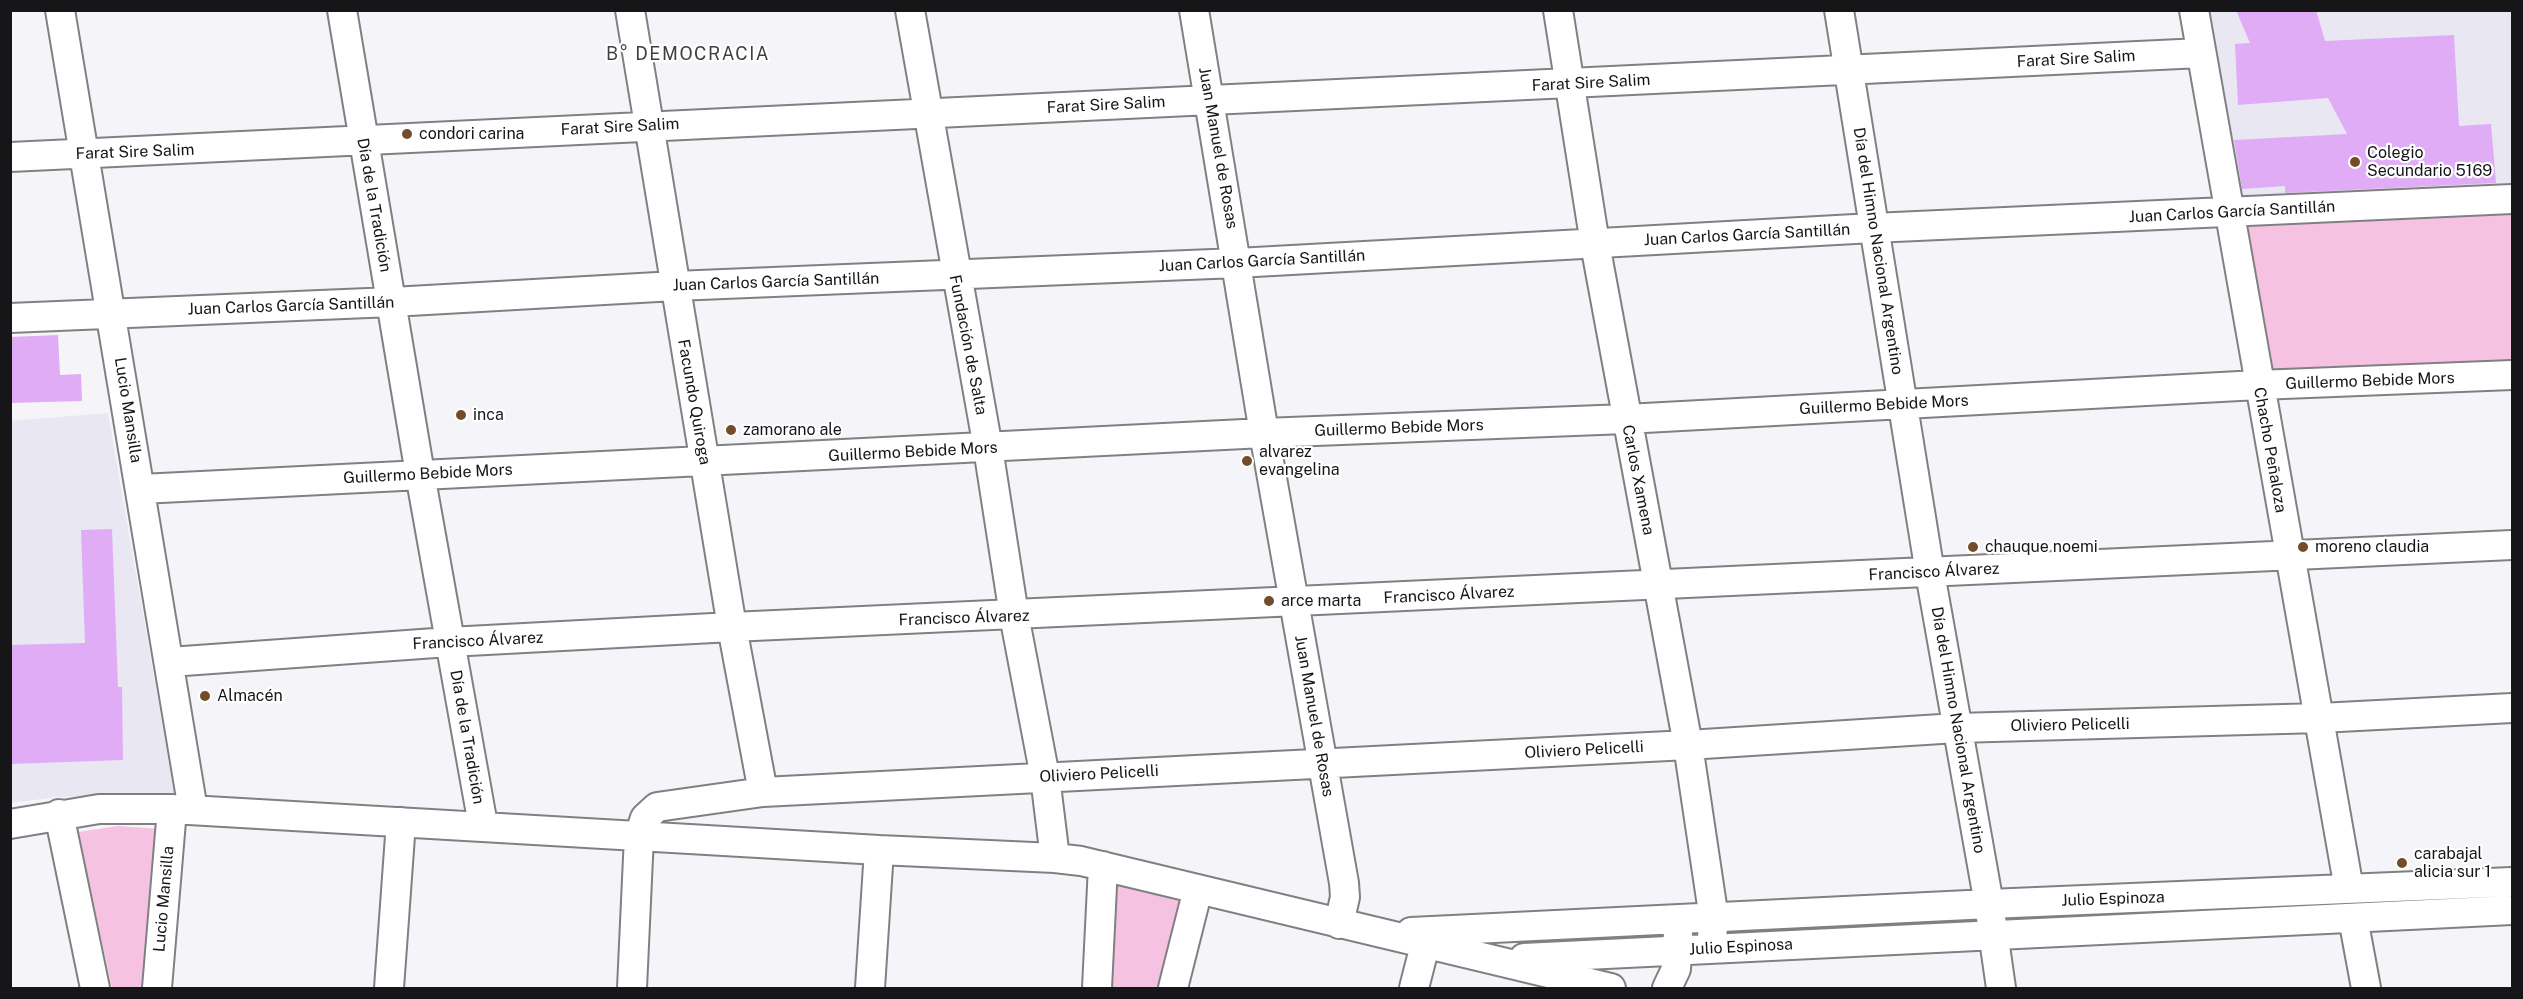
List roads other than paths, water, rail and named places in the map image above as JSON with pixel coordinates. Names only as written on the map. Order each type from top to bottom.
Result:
[{"type":"street","name":"Lucio Mansilla","points":[[60,10],[170,662],[182,810],[157,988]]},
{"type":"street","name":"Día de la Tradición","points":[[342,10],[449,642],[483,825]]},
{"type":"street","name":"Facundo Quiroga","points":[[630,10],[732,627],[763,792]]},
{"type":"street","name":"Fundación de Salta","points":[[910,10],[930,114],[955,274],[987,448],[1014,615],[1045,777],[1055,858]]},
{"type":"street","name":"Juan Manuel de Rosas","points":[[1194,10],[1293,603],[1344,883],[1345,897],[1340,924]]},
{"type":"street","name":"Carlos Xamena","points":[[1558,10],[1595,244],[1688,745],[1714,919],[1711,949]]},
{"type":"street","name":"Día del Himno Nacional Argentino","points":[[1839,10],[1929,573],[1989,904],[2001,988]]},
{"type":"street","name":"Chacho Peñaloza","points":[[2194,10],[2258,385],[2320,718],[2349,889]]},
{"type":"street","name":"Farat Sire Salim","points":[[10,158],[363,143],[648,125],[1570,84],[2200,52]]},
{"type":"street","name":"Juan Carlos García Santillán","points":[[10,318],[392,302],[675,286],[1238,263],[1873,228],[2512,199]]},
{"type":"street","name":"Guillermo Bebide Mors","points":[[141,489],[1264,434],[1626,419],[2258,385],[2512,375]]},
{"type":"street","name":"Francisco Álvarez","points":[[170,662],[449,642],[732,627],[1293,603],[2512,545]]},
{"type":"street","name":"Oliviero Pelicelli","points":[[639,836],[645,818],[657,807],[763,792],[1688,745],[1957,728],[2320,718],[2512,708]]},
{"type":"street","points":[[10,824],[99,809],[182,810],[1055,858],[1103,866],[1376,934],[1611,988]]},
{"type":"street","points":[[59,814],[94,988]]},
{"type":"street","points":[[389,988],[401,822]]},
{"type":"street","points":[[632,988],[639,836]]},
{"type":"street","points":[[870,988],[879,850]]},
{"type":"street","points":[[1097,988],[1103,866]]},
{"type":"street","name":"Julio Espinoza","points":[[1714,919],[1989,904],[2512,882]]},
{"type":"street","points":[[1173,988],[1198,889]]},
{"type":"street","name":"Julio Espinoza","points":[[1993,934],[2512,910]]},
{"type":"street","points":[[2353,918],[2366,988]]},
{"type":"street","name":"Julio Espinosa","points":[[1376,934],[1714,919]]},
{"type":"street","points":[[1667,988],[1676,969],[1677,921]]},
{"type":"street","name":"Julio Espinosa","points":[[1489,959],[1993,934]]},
{"type":"street","points":[[1414,988],[1425,945]]},
{"type":"place","name":"condori carina","points":[[407,134]]},
{"type":"place","name":"Colegio Secundario 5169","points":[[2355,162]]},
{"type":"place","name":"inca","points":[[461,415]]},
{"type":"place","name":"zamorano ale","points":[[731,430]]},
{"type":"place","name":"alvarez evangelina","points":[[1247,461]]},
{"type":"place","name":"chauque noemi","points":[[1973,547]]},
{"type":"place","name":"moreno claudia","points":[[2303,547]]},
{"type":"place","name":"arce marta","points":[[1269,601]]},
{"type":"place","name":"Almacén","points":[[205,696]]},
{"type":"place","name":"carabajal alicia sur 1","points":[[2402,863]]},
{"type":"district","name":"B° DEMOCRACIA","points":[[688,54]]}]
